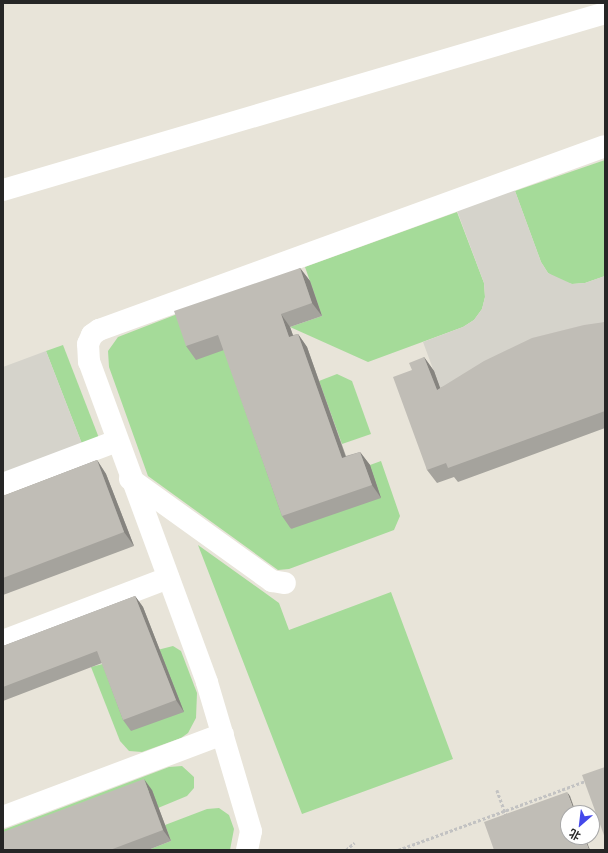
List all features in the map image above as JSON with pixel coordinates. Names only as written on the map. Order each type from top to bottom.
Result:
[{"type":"street","points":[[3,190],[605,13]]},
{"type":"street","points":[[247,850],[251,831],[207,682],[130,479],[89,362],[88,344],[92,336],[99,330],[605,146]]},
{"type":"street","points":[[3,484],[117,441]]},
{"type":"street","points":[[130,479],[272,581],[285,583]]},
{"type":"street","points":[[3,641],[168,578]]},
{"type":"street","points":[[3,817],[222,734]]},
{"type":"path","points":[[398,850],[591,780]]},
{"type":"path","points":[[497,790],[508,819]]},
{"type":"path","points":[[346,850],[354,843]]},
{"type":"green space","points":[[605,160],[605,276],[585,283],[572,284],[559,280],[548,273],[541,262],[515,191]]},
{"type":"green space","points":[[457,212],[484,283],[485,297],[482,309],[474,320],[463,327],[368,362],[290,327],[322,316],[305,267]]},
{"type":"green space","points":[[180,313],[228,349],[291,529],[370,465],[381,461],[400,516],[394,530],[289,569],[278,570],[148,476],[109,367],[108,351],[118,337]]},
{"type":"green space","points":[[63,345],[99,438],[82,444],[46,351]]},
{"type":"green space","points":[[337,374],[352,381],[371,434],[342,444],[319,381]]},
{"type":"green space","points":[[198,545],[279,603],[289,630],[391,592],[453,759],[302,814]]},
{"type":"green space","points":[[173,646],[181,651],[197,693],[196,718],[188,733],[181,738],[142,752],[129,751],[120,741],[91,667]]},
{"type":"green space","points":[[182,766],[194,777],[194,788],[187,796],[158,808],[151,790],[3,846],[3,830],[169,767]]},
{"type":"green space","points":[[219,808],[229,815],[234,829],[230,850],[148,850],[171,841],[165,825],[207,809]]},
{"type":"shaded area","points":[[511,180],[541,262],[548,273],[572,284],[585,283],[605,276],[605,337],[446,404],[423,342],[463,327],[474,320],[482,309],[485,297],[484,283],[453,200]]},
{"type":"shaded area","points":[[46,351],[82,444],[3,474],[3,367]]},
{"type":"building","points":[[300,268],[312,303],[281,314],[289,337],[298,334],[342,458],[360,452],[372,485],[282,516],[218,335],[186,346],[174,311]]},
{"type":"building","points":[[605,322],[605,411],[448,468],[446,463],[427,470],[393,377],[412,370],[409,363],[424,357],[437,390],[484,361],[532,338],[584,325]]},
{"type":"building","points":[[97,460],[124,532],[3,578],[3,496]]},
{"type":"building","points":[[135,596],[176,700],[123,720],[97,651],[3,687],[3,646]]},
{"type":"building","points":[[605,767],[605,838],[600,824],[600,805],[593,805],[582,775]]},
{"type":"building","points":[[144,779],[163,830],[110,850],[3,850],[3,832]]},
{"type":"building","points":[[567,792],[572,805],[560,805],[560,845],[587,845],[589,850],[494,850],[484,822]]}]
